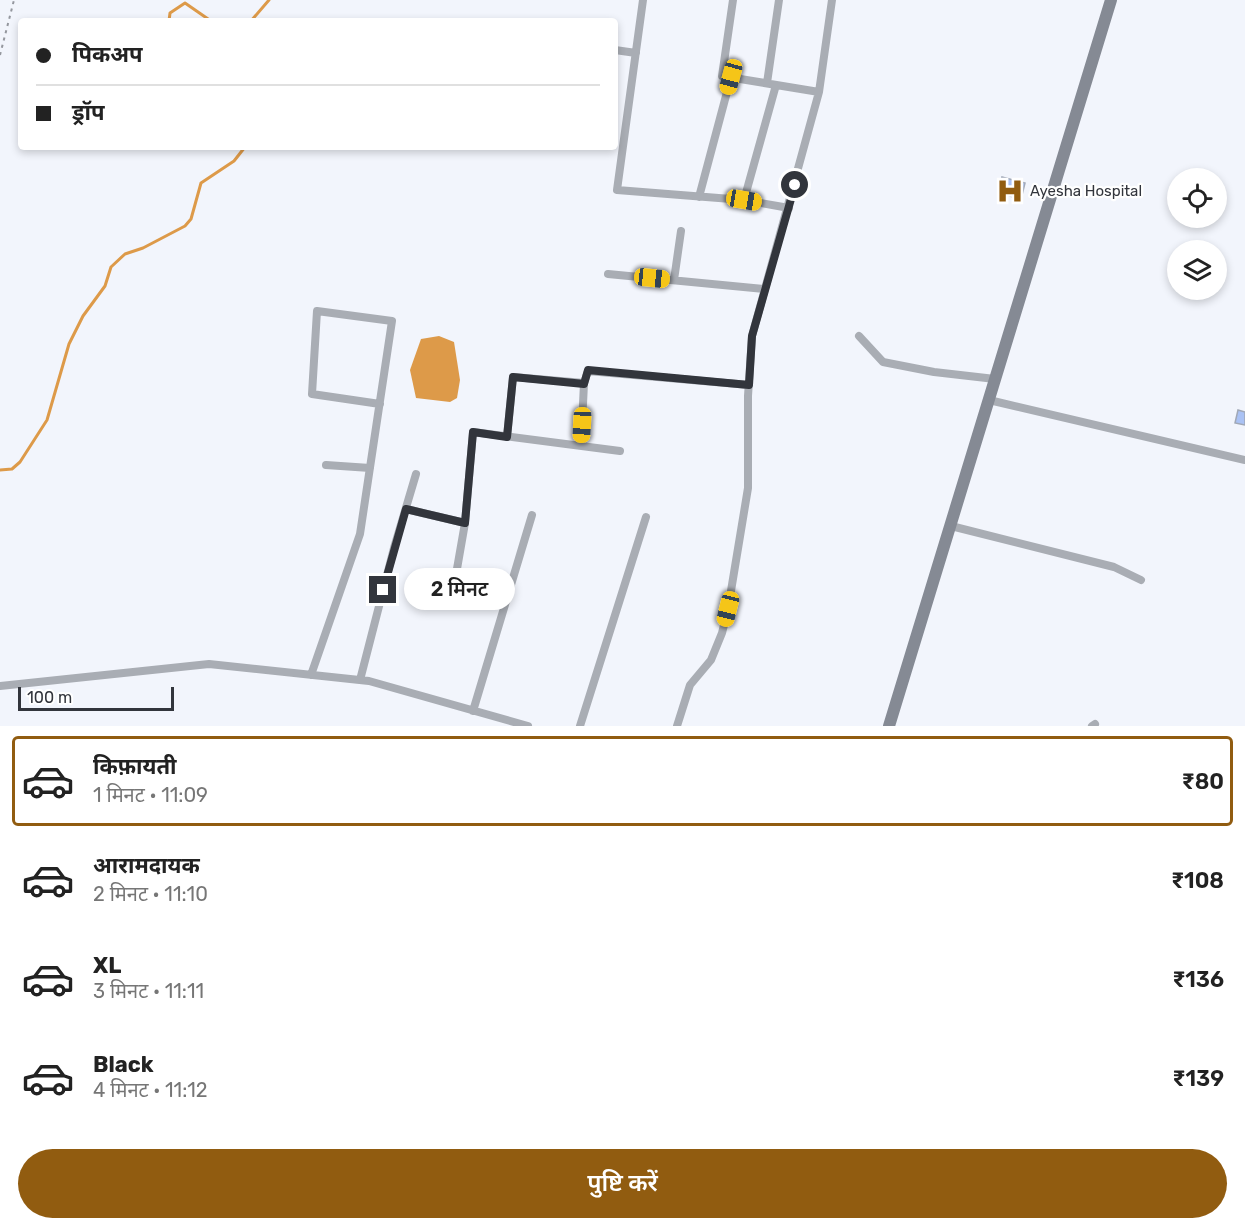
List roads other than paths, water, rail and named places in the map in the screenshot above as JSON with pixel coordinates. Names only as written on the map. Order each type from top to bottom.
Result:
[{"type":"main road","points":[[889,726],[1111,0]]},
{"type":"street","points":[[643,0],[617,190],[744,200],[789,208]]},
{"type":"street","points":[[733,0],[722,76],[819,92]]},
{"type":"street","points":[[767,83],[779,0]]},
{"type":"street","points":[[677,726],[690,685],[711,660],[722,633],[728,609],[748,488],[752,336],[819,92],[832,0]]},
{"type":"street","points":[[618,50],[636,53]]},
{"type":"street","points":[[699,197],[731,77]]},
{"type":"street","points":[[744,200],[776,85]]},
{"type":"street","points":[[674,280],[681,231]]},
{"type":"street","points":[[608,274],[765,290]]},
{"type":"street","points":[[311,675],[360,534],[380,404],[392,321],[317,311],[312,394],[380,404]]},
{"type":"street","points":[[859,336],[883,362],[934,372],[995,379]]},
{"type":"street","points":[[581,446],[584,384],[588,370],[749,385]]},
{"type":"street","points":[[507,437],[513,377],[584,384]]},
{"type":"street","points":[[989,400],[1245,460]]},
{"type":"street","points":[[454,586],[465,523],[473,432],[621,451]]},
{"type":"street","points":[[326,465],[370,468]]},
{"type":"street","points":[[360,680],[416,474]]},
{"type":"street","points":[[406,509],[465,523]]},
{"type":"street","points":[[473,711],[531,515]]},
{"type":"street","points":[[580,726],[646,517]]},
{"type":"street","points":[[951,526],[1114,567],[1141,580]]},
{"type":"street","points":[[0,686],[209,664],[360,680],[528,726]]},
{"type":"waterway","points":[[254,18],[269,0]]},
{"type":"waterway","points":[[169,18],[170,13],[185,3],[207,18]]},
{"type":"waterway","points":[[0,470],[12,469],[20,462],[47,420],[69,344],[83,316],[105,286],[111,267],[125,254],[143,248],[185,226],[191,219],[201,183],[234,161],[243,150]]},
{"type":"place","name":"Ayesha Hospital","points":[[1010,191]]}]
